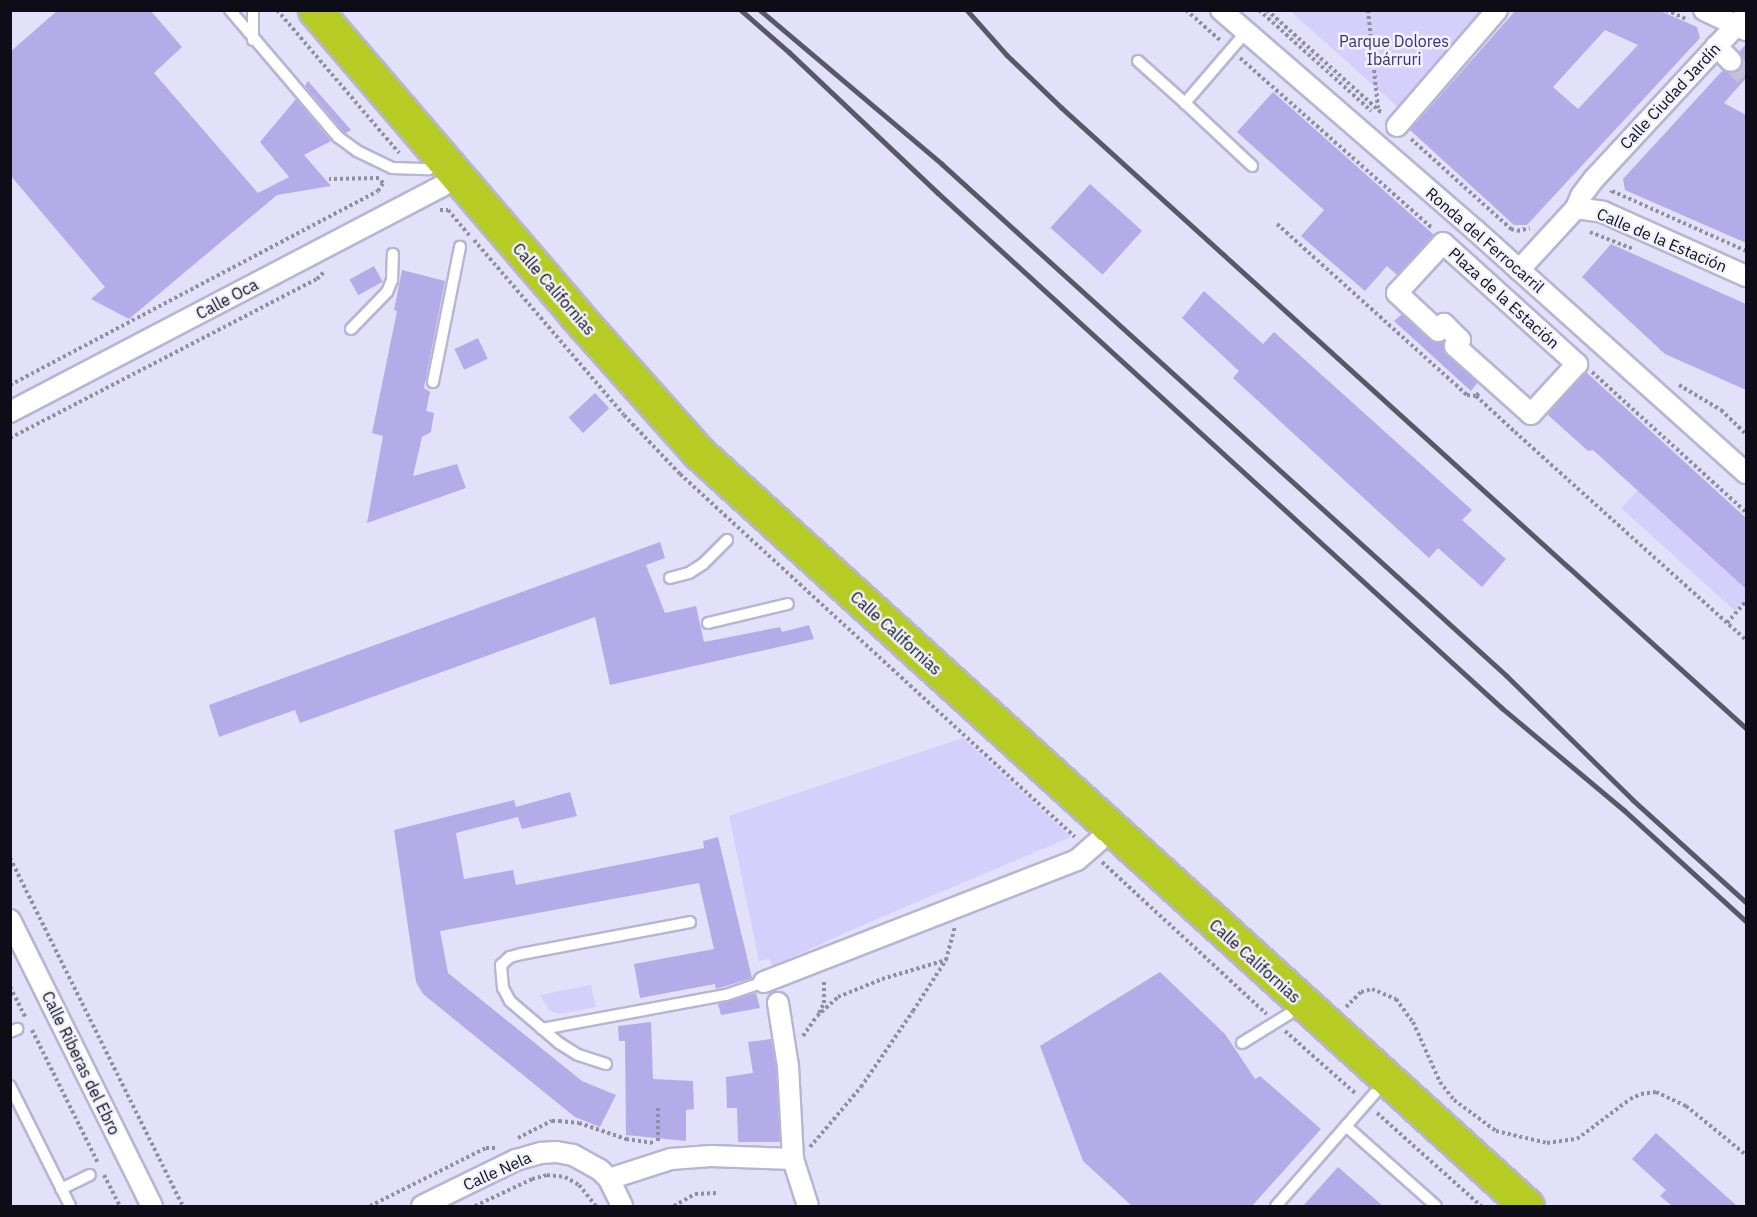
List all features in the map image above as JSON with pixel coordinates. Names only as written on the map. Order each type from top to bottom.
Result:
[{"type":"highway","name":"Calle Californias","points":[[293,10],[426,180],[688,464],[1100,841],[1329,1028],[1527,1206]]},
{"type":"highway","name":"Calle Californias","points":[[315,10],[584,324],[699,453],[1283,1018],[1370,1098],[1502,1206]]},
{"type":"street","name":"Ronda del Ferrocarril","points":[[1221,10],[1519,270],[1746,473]]},
{"type":"street","points":[[1397,126],[1497,10]]},
{"type":"street","points":[[1704,10],[1743,23]]},
{"type":"street","name":"Calle Ciudad Jardín","points":[[1593,179],[1716,46],[1743,23]]},
{"type":"street","points":[[1716,46],[1731,61]]},
{"type":"street","name":"Calle de la Estación","points":[[1519,270],[1576,208],[1593,179]]},
{"type":"street","name":"Calle Oca","points":[[10,412],[426,180]]},
{"type":"street","name":"Calle de la Estación","points":[[1576,208],[1603,212],[1746,276]]},
{"type":"street","name":"Plaza de la Estación","points":[[1443,243],[1577,364],[1531,414],[1455,346],[1460,340],[1444,324],[1438,331],[1397,293],[1443,243]]},
{"type":"street","points":[[764,982],[1077,860],[1100,841]]},
{"type":"street","name":"Calle Riberas del Ebro","points":[[10,920],[152,1206]]},
{"type":"street","points":[[778,1003],[788,1066],[793,1157],[808,1206]]},
{"type":"street","name":"Calle Nela","points":[[422,1206],[516,1160],[541,1153],[573,1155],[600,1170],[609,1179]]},
{"type":"street","points":[[622,1206],[609,1179],[671,1159],[711,1156],[793,1157]]},
{"type":"lane","points":[[230,10],[253,40],[338,137],[357,151],[392,168],[426,180]]},
{"type":"lane","points":[[253,10],[253,40]]},
{"type":"lane","points":[[1185,103],[1246,32]]},
{"type":"lane","points":[[1138,61],[1252,166]]},
{"type":"lane","points":[[432,382],[460,247]]},
{"type":"lane","points":[[351,329],[387,292],[392,280],[393,254]]},
{"type":"lane","points":[[670,578],[689,573],[703,564],[727,540]]},
{"type":"lane","points":[[708,623],[788,604]]},
{"type":"lane","points":[[606,1064],[578,1055],[542,1029],[510,1001],[503,988],[501,965],[510,957],[690,922]]},
{"type":"lane","points":[[542,1029],[726,995],[764,982]]},
{"type":"lane","points":[[1242,1043],[1283,1018]]},
{"type":"lane","points":[[10,1086],[70,1206]]},
{"type":"lane","points":[[1276,1206],[1370,1098]]},
{"type":"lane","points":[[1346,1126],[1436,1206]]},
{"type":"lane","points":[[61,1189],[90,1174]]},
{"type":"path","points":[[277,10],[397,150],[426,180],[435,211],[448,210],[578,363],[680,474],[1100,841],[1481,1206]]},
{"type":"path","points":[[1185,10],[1433,229]]},
{"type":"path","points":[[1267,10],[1511,229],[1523,231],[1536,222]]},
{"type":"path","points":[[1368,10],[1378,110]]},
{"type":"path","points":[[10,386],[378,191],[382,183],[379,178],[329,179]]},
{"type":"path","points":[[1277,224],[1467,395],[1476,396]]},
{"type":"path","points":[[1584,232],[1594,233],[1642,253]]},
{"type":"path","points":[[10,438],[318,279],[330,265]]},
{"type":"path","points":[[1589,369],[1746,512]]},
{"type":"path","points":[[1673,382],[1721,410],[1746,434]]},
{"type":"path","points":[[1515,432],[1746,640]]},
{"type":"path","points":[[1727,623],[1746,602]]},
{"type":"path","points":[[10,858],[183,1206]]},
{"type":"path","points":[[793,1157],[812,1146],[861,1087],[946,960],[964,904]]},
{"type":"path","points":[[817,1016],[838,997],[858,988],[946,960]]},
{"type":"path","points":[[788,1066],[801,1039],[824,1003],[825,987],[818,962]]},
{"type":"path","points":[[10,987],[120,1206]]},
{"type":"path","points":[[1329,1028],[1361,992],[1372,989],[1396,999],[1413,1022],[1440,1082],[1454,1100],[1496,1131],[1547,1143],[1563,1143],[1577,1139],[1630,1099],[1641,1094],[1656,1092],[1686,1106],[1746,1155]]},
{"type":"path","points":[[658,1108],[658,1143]]},
{"type":"path","points":[[476,1206],[532,1179],[548,1175],[565,1177],[579,1185],[596,1206]]},
{"type":"path","points":[[674,1206],[695,1194],[716,1193]]},
{"type":"green space","name":"Parque Dolores Ibárruri","points":[[1290,11],[1481,11],[1399,108]]},
{"type":"green space","points":[[1638,490],[1746,589],[1746,599],[1735,611],[1621,508]]},
{"type":"green space","points":[[963,738],[1071,837],[856,928],[773,966],[769,959],[759,961],[729,816]]},
{"type":"green space","points":[[591,985],[596,1007],[558,1014],[549,1010],[540,995]]},
{"type":"building","points":[[58,10],[150,10],[182,47],[154,73],[258,193],[289,177],[260,142],[296,99],[331,141],[304,155],[331,186],[277,195],[129,319],[91,299],[105,287],[10,175],[10,52]]},
{"type":"building","points":[[1516,10],[1658,10],[1697,27],[1700,38],[1527,225],[1514,225],[1410,130]],"holes":[[[1605,30],[1638,45],[1578,109],[1553,87]]]},
{"type":"building","points":[[1746,44],[1746,78],[1724,103],[1746,115],[1746,243],[1625,190],[1623,179],[1723,70],[1734,73],[1740,69],[1743,58],[1739,52]]},
{"type":"building","points":[[308,81],[351,130],[346,133],[343,131],[305,86]]},
{"type":"building","points":[[1273,92],[1434,235],[1397,275],[1387,266],[1365,291],[1301,236],[1324,210],[1237,132]]},
{"type":"building","points":[[1090,184],[1142,231],[1103,275],[1051,228]]},
{"type":"building","points":[[1611,244],[1746,304],[1746,390],[1665,354],[1582,277]]},
{"type":"building","points":[[374,266],[383,282],[358,295],[350,280]]},
{"type":"building","points":[[402,270],[445,281],[424,388],[430,392],[426,411],[434,413],[431,432],[422,437],[413,476],[457,464],[466,488],[367,523],[383,436],[372,433],[397,311],[394,310]]},
{"type":"building","points":[[1204,291],[1263,344],[1274,332],[1472,510],[1462,520],[1506,559],[1482,587],[1438,548],[1429,558],[1233,378],[1239,371],[1182,318]]},
{"type":"building","points":[[1402,314],[1430,340],[1436,343],[1444,341],[1447,355],[1478,382],[1471,391],[1394,321]]},
{"type":"building","points":[[478,338],[488,359],[464,370],[454,349]]},
{"type":"building","points":[[1586,372],[1746,518],[1746,589],[1593,450],[1588,451],[1547,414]]},
{"type":"building","points":[[595,393],[609,408],[583,433],[569,418]]},
{"type":"building","points":[[660,542],[665,558],[646,565],[665,613],[696,606],[704,642],[780,627],[782,632],[809,625],[814,639],[610,685],[595,617],[300,723],[295,710],[219,737],[209,705]]},
{"type":"building","points":[[570,792],[577,816],[522,829],[518,817],[456,833],[464,879],[513,870],[516,885],[704,848],[703,841],[718,837],[752,978],[716,989],[715,984],[640,998],[634,964],[714,949],[699,883],[440,931],[448,973],[582,1081],[616,1095],[600,1127],[575,1117],[423,994],[416,982],[394,830],[514,800],[516,807]]},
{"type":"building","points":[[1160,972],[1225,1034],[1255,1079],[1260,1076],[1321,1129],[1252,1206],[1132,1206],[1083,1161],[1040,1046]]},
{"type":"building","points":[[756,993],[760,1008],[721,1015],[718,1004]]},
{"type":"building","points":[[651,1022],[653,1079],[693,1081],[694,1109],[686,1110],[686,1141],[626,1135],[625,1041],[619,1041],[618,1026]]},
{"type":"building","points":[[771,1039],[776,1067],[780,1142],[738,1142],[737,1108],[727,1108],[726,1077],[753,1073],[748,1042]]},
{"type":"building","points":[[1656,1133],[1737,1206],[1672,1206],[1660,1196],[1666,1190],[1632,1159]]},
{"type":"building","points":[[1338,1167],[1383,1206],[1303,1206]]},
{"type":"tunnel","points":[[1731,61],[1746,77]]},
{"type":"railway","points":[[741,10],[1502,708],[1624,810],[1746,921]]},
{"type":"railway","points":[[760,10],[942,164],[1506,675],[1633,800],[1746,902]]},
{"type":"railway","points":[[967,10],[1007,55],[1062,108],[1746,728]]}]
